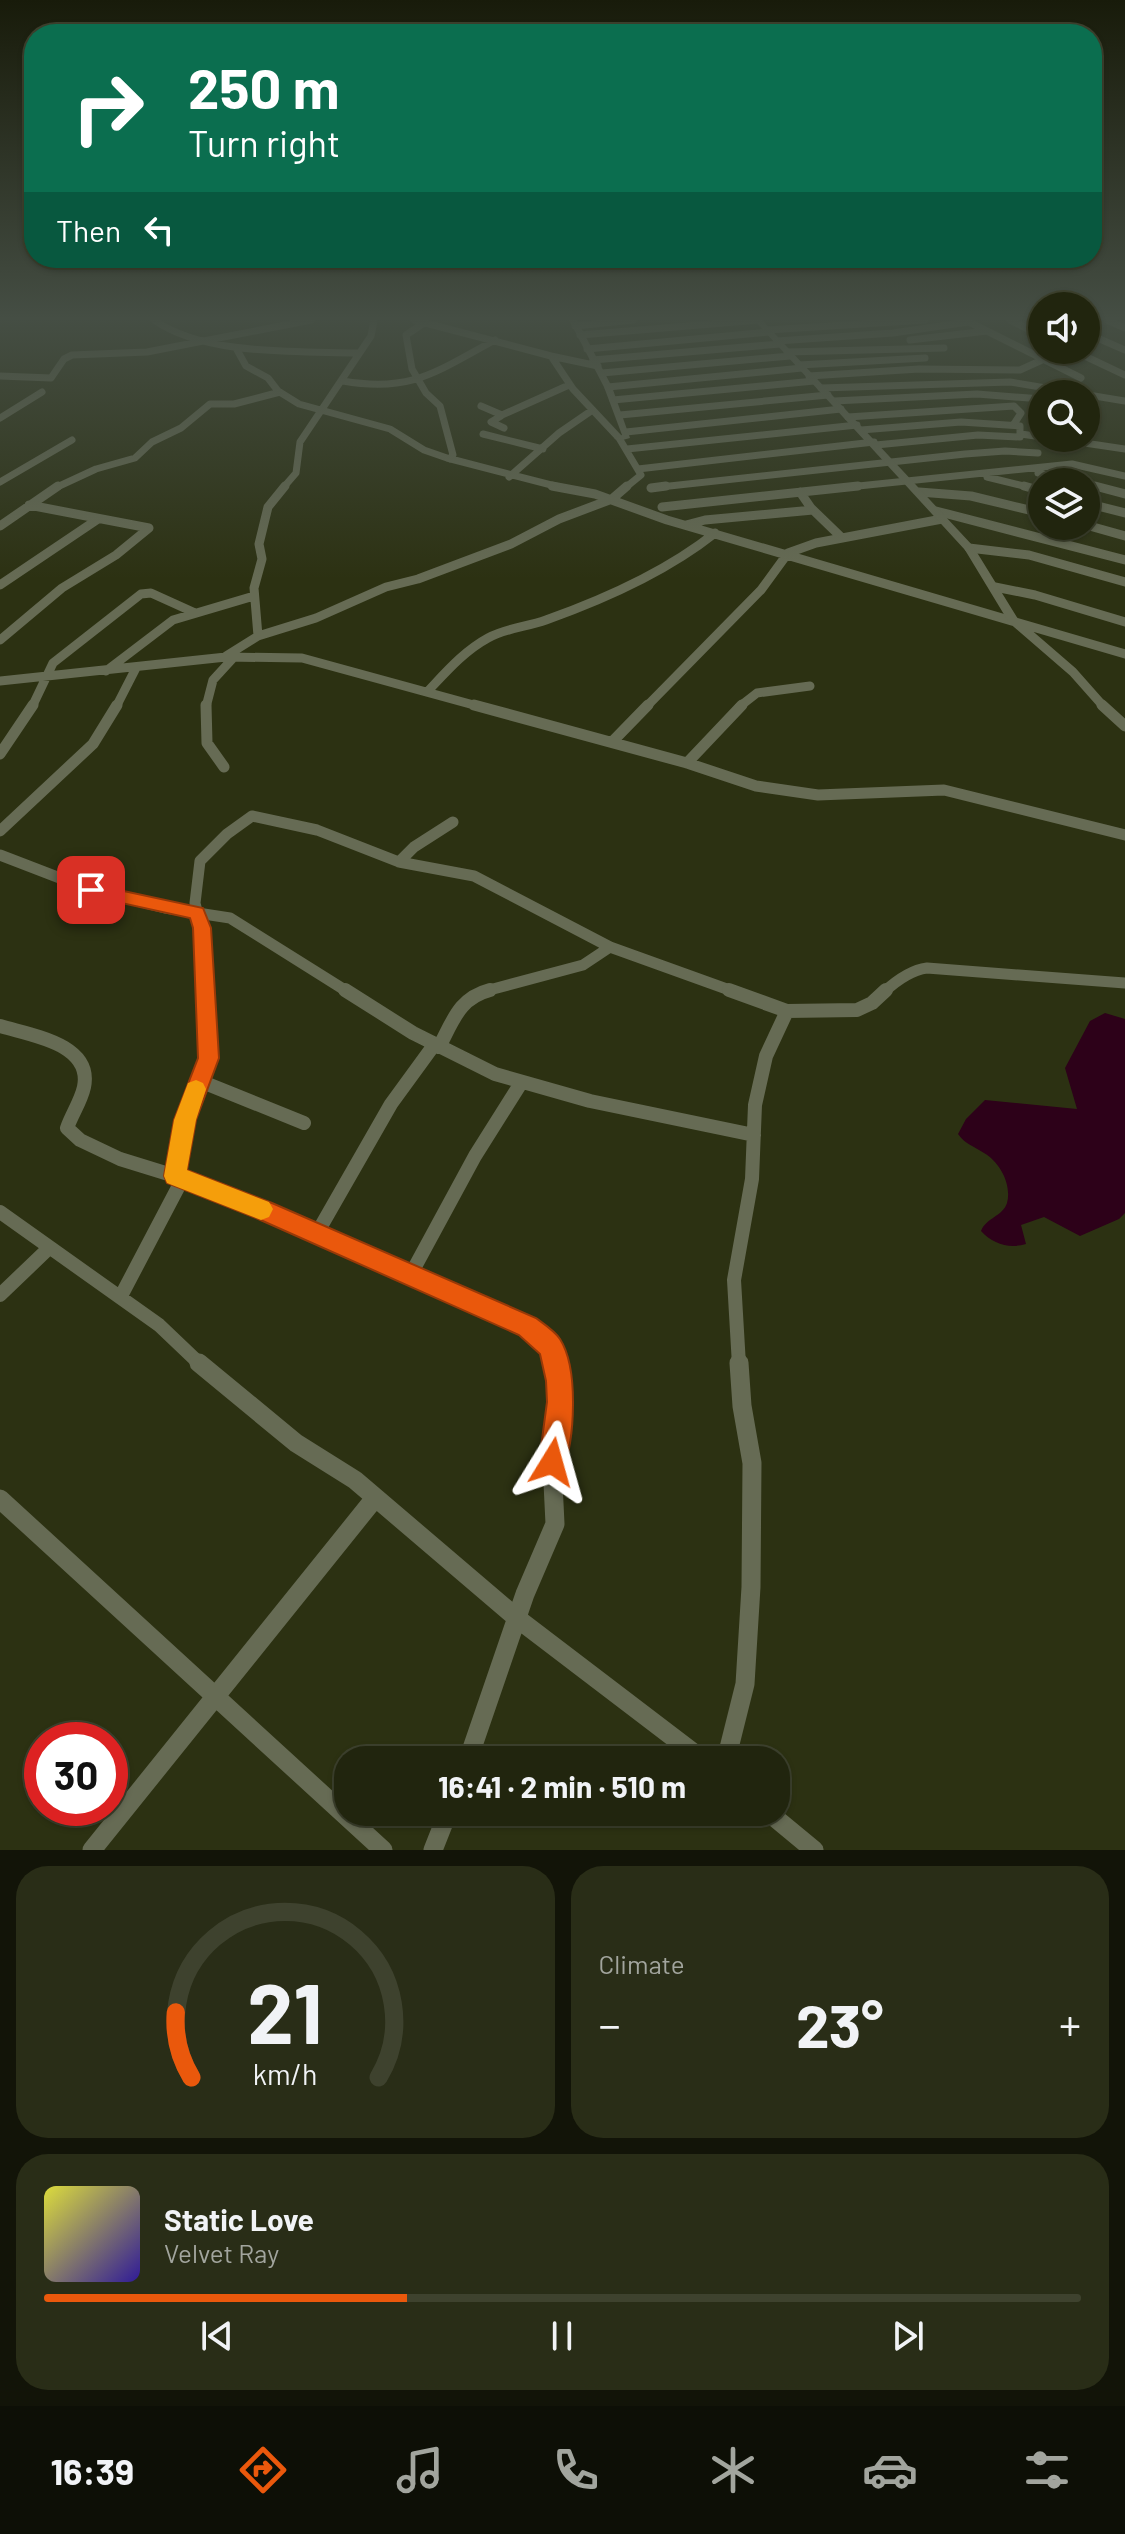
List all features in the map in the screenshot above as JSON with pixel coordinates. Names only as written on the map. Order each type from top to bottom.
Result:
[{"type":"street","points":[[0,418],[19,406]]},
{"type":"street","points":[[0,526],[51,490],[86,473],[135,458],[152,442],[181,428],[207,406]]},
{"type":"street","points":[[307,406],[390,429],[424,450],[509,477],[612,499],[667,520],[1125,654]]},
{"type":"street","points":[[258,636],[254,596],[262,559],[259,544],[268,507],[296,473],[300,442],[325,406]]},
{"type":"street","points":[[440,406],[451,439],[453,453],[450,459]]},
{"type":"street","points":[[482,406],[501,416]]},
{"type":"street","points":[[504,428],[491,422],[522,406]]},
{"type":"street","points":[[587,406],[623,435],[747,406]]},
{"type":"street","points":[[616,406],[627,449],[667,520]]},
{"type":"street","points":[[620,415],[687,406]]},
{"type":"street","points":[[838,406],[969,548],[1012,619],[1073,672],[1125,726]]},
{"type":"street","points":[[1014,406],[1021,413],[1014,424]]},
{"type":"street","points":[[509,477],[557,433],[591,411]]},
{"type":"street","points":[[627,449],[961,422],[1020,425],[1021,434]]},
{"type":"street","points":[[483,434],[543,449]]},
{"type":"street","points":[[224,767],[207,743],[209,726],[205,710],[212,680],[230,656],[258,636],[316,618],[386,587],[511,544],[559,519],[612,499],[639,472],[875,444],[978,435],[1028,435]]},
{"type":"street","points":[[0,482],[72,440]]},
{"type":"street","points":[[1100,445],[1125,449]]},
{"type":"street","points":[[651,488],[999,451],[1038,453]]},
{"type":"street","points":[[1049,468],[1072,464],[1090,468]]},
{"type":"street","points":[[1100,470],[1125,476]]},
{"type":"street","points":[[662,507],[1028,471]]},
{"type":"street","points":[[980,475],[1028,487]]},
{"type":"street","points":[[956,493],[959,477]]},
{"type":"street","points":[[1100,488],[1125,494]]},
{"type":"street","points":[[800,492],[813,510],[841,537]]},
{"type":"street","points":[[919,492],[956,493],[1028,510]]},
{"type":"street","points":[[0,640],[62,588],[116,555],[149,529],[29,505]]},
{"type":"street","points":[[1100,507],[1125,513]]},
{"type":"street","points":[[686,525],[699,521],[813,510]]},
{"type":"street","points":[[612,742],[761,590],[788,553],[805,545],[939,515],[1125,560]]},
{"type":"street","points":[[0,585],[98,519]]},
{"type":"street","points":[[1100,529],[1125,536]]},
{"type":"street","points":[[428,691],[473,648],[489,638],[550,618],[614,590],[693,550],[715,533]]},
{"type":"street","points":[[969,548],[1041,558],[1125,582]]},
{"type":"street","points":[[995,587],[1035,595],[1125,622]]},
{"type":"street","points":[[0,754],[27,717],[45,676],[61,655],[141,594],[151,593],[193,612]]},
{"type":"street","points":[[106,671],[173,620],[254,596]]},
{"type":"street","points":[[0,681],[230,656],[302,658],[428,691],[505,716],[687,763],[756,786],[794,793],[944,790],[1125,835]]},
{"type":"street","points":[[0,831],[93,744],[136,668]]},
{"type":"street","points":[[687,763],[730,714],[757,693],[810,686]]},
{"type":"street","points":[[121,1296],[179,1177],[185,1120],[208,1058],[204,940],[197,913],[202,856],[252,816],[317,830],[399,862],[474,876],[610,947],[787,1011],[857,1010],[872,1003],[894,983],[919,969],[927,968],[1125,983]]},
{"type":"street","points":[[399,862],[414,847],[453,822]]},
{"type":"street","points":[[0,855],[91,890],[230,918],[436,1046],[475,1066],[521,1083],[590,1101],[754,1135]]},
{"type":"street","points":[[316,1235],[391,1104],[472,995],[583,965],[610,947]]},
{"type":"street","points":[[730,1746],[745,1684],[751,1587],[752,1463],[742,1406],[734,1280],[750,1193],[760,1080],[766,1056],[787,1011]]},
{"type":"street","points":[[0,1026],[65,1047],[81,1062],[86,1083],[67,1128],[72,1134],[120,1159],[179,1177],[528,1326],[551,1347],[560,1402],[552,1462],[555,1524],[473,1746]]},
{"type":"street","points":[[200,1081],[304,1123]]},
{"type":"street","points":[[411,1274],[475,1156],[521,1083]]},
{"type":"street","points":[[0,1212],[159,1325],[223,1385],[272,1424],[355,1480],[518,1619],[685,1746]]},
{"type":"street","points":[[0,1295],[49,1248]]},
{"type":"street","points":[[92,1850],[375,1498]]},
{"type":"street","points":[[0,1499],[383,1850]]},
{"type":"street","points":[[433,1850],[442,1826]]},
{"type":"street","points":[[785,1826],[814,1850]]},
{"type":"shaded area","points":[[1105,1013],[1125,1019],[1125,1213],[1119,1219],[1080,1236],[1044,1217],[1021,1225],[1026,1244],[1007,1246],[996,1242],[981,1231],[1005,1207],[1008,1196],[1006,1182],[995,1162],[958,1134],[966,1119],[985,1100],[1077,1109],[1065,1068],[1090,1021]]},
{"type":"slow traffic","points":[[196,1089],[185,1120],[175,1176],[261,1209]]},
{"type":"route","points":[[91,890],[197,913],[202,928],[206,960],[208,1058],[185,1120],[175,1176],[264,1211],[528,1326],[551,1347],[559,1381],[560,1402],[552,1462]]}]
